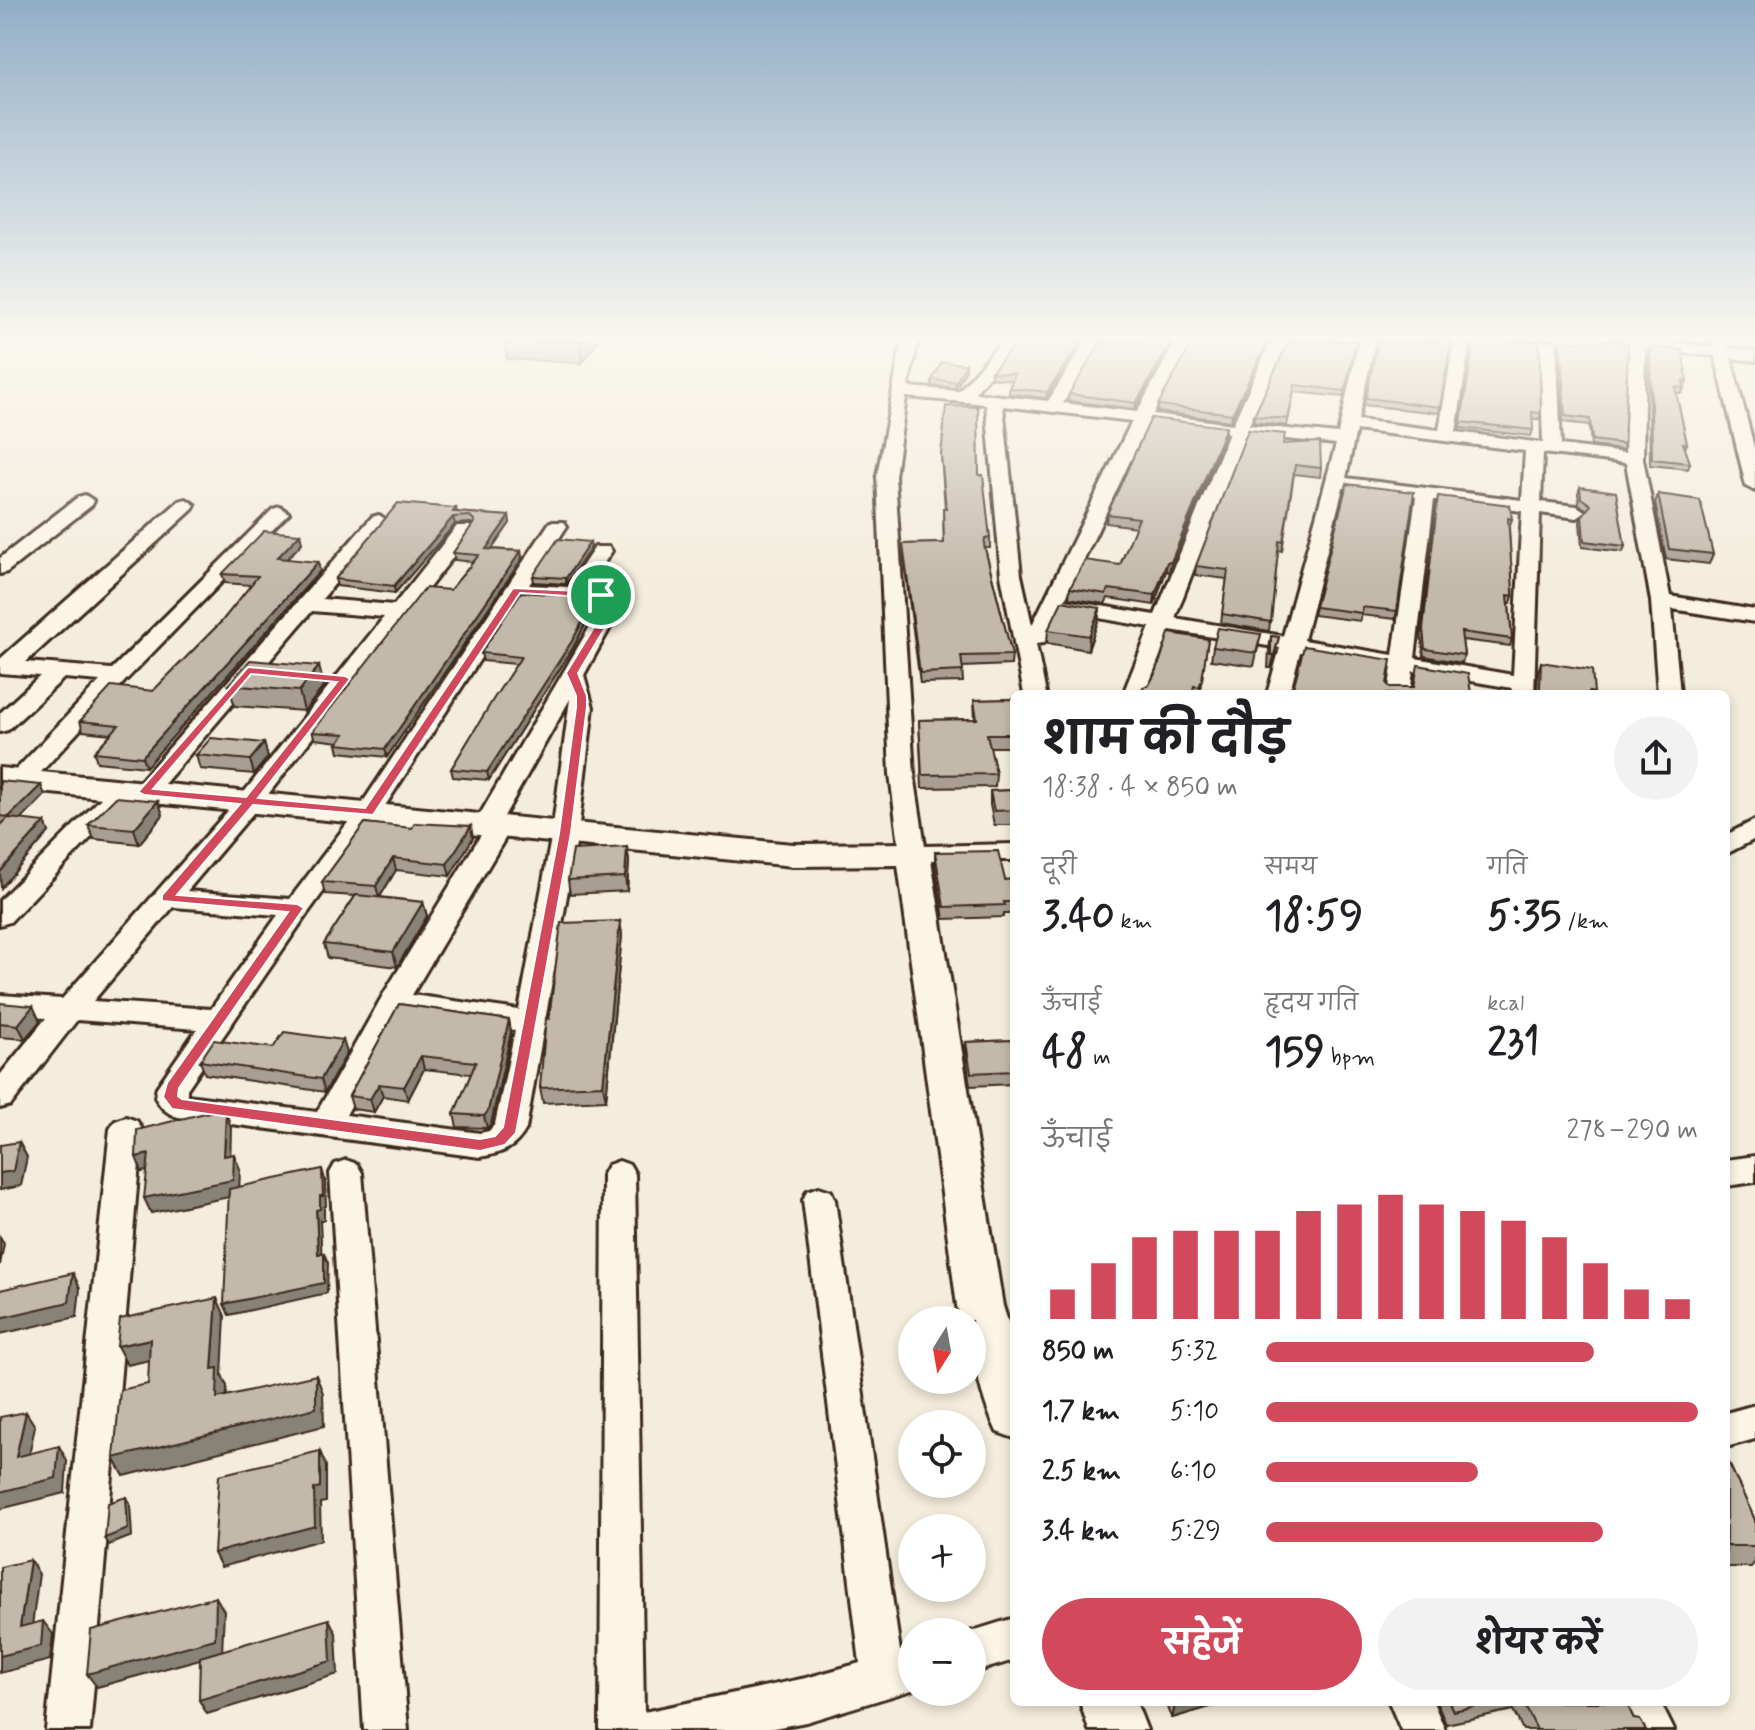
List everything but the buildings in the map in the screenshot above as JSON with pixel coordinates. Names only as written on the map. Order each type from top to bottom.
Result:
[{"type":"street","points":[[894,422],[886,476],[902,774],[980,1306],[1010,1403]]},
{"type":"street","points":[[996,422],[1011,575],[1034,690]]},
{"type":"street","points":[[1023,641],[1036,638],[1140,422]]},
{"type":"street","points":[[1168,422],[1238,432],[1447,436],[1634,459]]},
{"type":"street","points":[[1136,690],[1243,422]]},
{"type":"street","points":[[1279,690],[1336,482],[1349,422]]},
{"type":"street","points":[[1447,436],[1449,422]]},
{"type":"street","points":[[1054,604],[1403,663],[1523,688],[1530,506],[1543,448],[1544,422]]},
{"type":"street","points":[[1635,422],[1634,459],[1661,601],[1669,690]]},
{"type":"street","points":[[1749,426],[1755,486]]},
{"type":"street","points":[[1336,482],[1577,512]]},
{"type":"street","points":[[1400,690],[1426,493]]},
{"type":"street","points":[[1,569],[85,501]]},
{"type":"street","points":[[4,667],[186,505]]},
{"type":"street","points":[[10,779],[280,513]]},
{"type":"street","points":[[0,916],[134,790],[248,670],[379,521]]},
{"type":"street","points":[[557,526],[369,812],[297,908],[172,1087],[170,1097],[178,1105],[480,1145],[499,1141],[510,1129],[565,833],[582,707],[572,673]]},
{"type":"street","points":[[0,1097],[68,1011],[250,801],[464,530]]},
{"type":"street","points":[[574,593],[602,551]]},
{"type":"street","points":[[326,1123],[494,824],[572,673],[612,606],[609,598],[517,590]]},
{"type":"street","points":[[1661,601],[1755,616]]},
{"type":"street","points":[[305,604],[398,612]]},
{"type":"street","points":[[4,667],[117,676]]},
{"type":"street","points":[[248,670],[276,673]]},
{"type":"street","points":[[0,701],[52,671]]},
{"type":"street","points":[[0,725],[52,671]]},
{"type":"street","points":[[317,676],[345,679]]},
{"type":"street","points":[[10,779],[793,855],[1010,852]]},
{"type":"street","points":[[1730,844],[1755,828]]},
{"type":"street","points":[[166,898],[297,908]]},
{"type":"street","points":[[393,1002],[531,1022]]},
{"type":"street","points":[[0,1005],[219,1020]]},
{"type":"street","points":[[68,1730],[126,1129]]},
{"type":"street","points":[[1730,1172],[1755,1169]]},
{"type":"street","points":[[346,1173],[386,1730]]},
{"type":"street","points":[[619,1174],[622,1730]]},
{"type":"street","points":[[652,1730],[806,1700],[897,1673],[819,1200]]},
{"type":"street","points":[[1730,1429],[1755,1422]]},
{"type":"street","points":[[986,1648],[1010,1640]]},
{"type":"street","points":[[1109,1706],[1118,1730]]},
{"type":"street","points":[[1413,1706],[1423,1730]]},
{"type":"street","points":[[1638,1706],[1652,1730]]},
{"type":"route","points":[[601,595],[517,590],[369,812],[250,801],[345,679],[248,670],[144,792],[250,801],[166,898],[297,908],[172,1087],[170,1097],[178,1105],[480,1145],[499,1141],[510,1129],[565,833],[582,707],[572,673],[612,606],[612,601],[601,595]]}]
